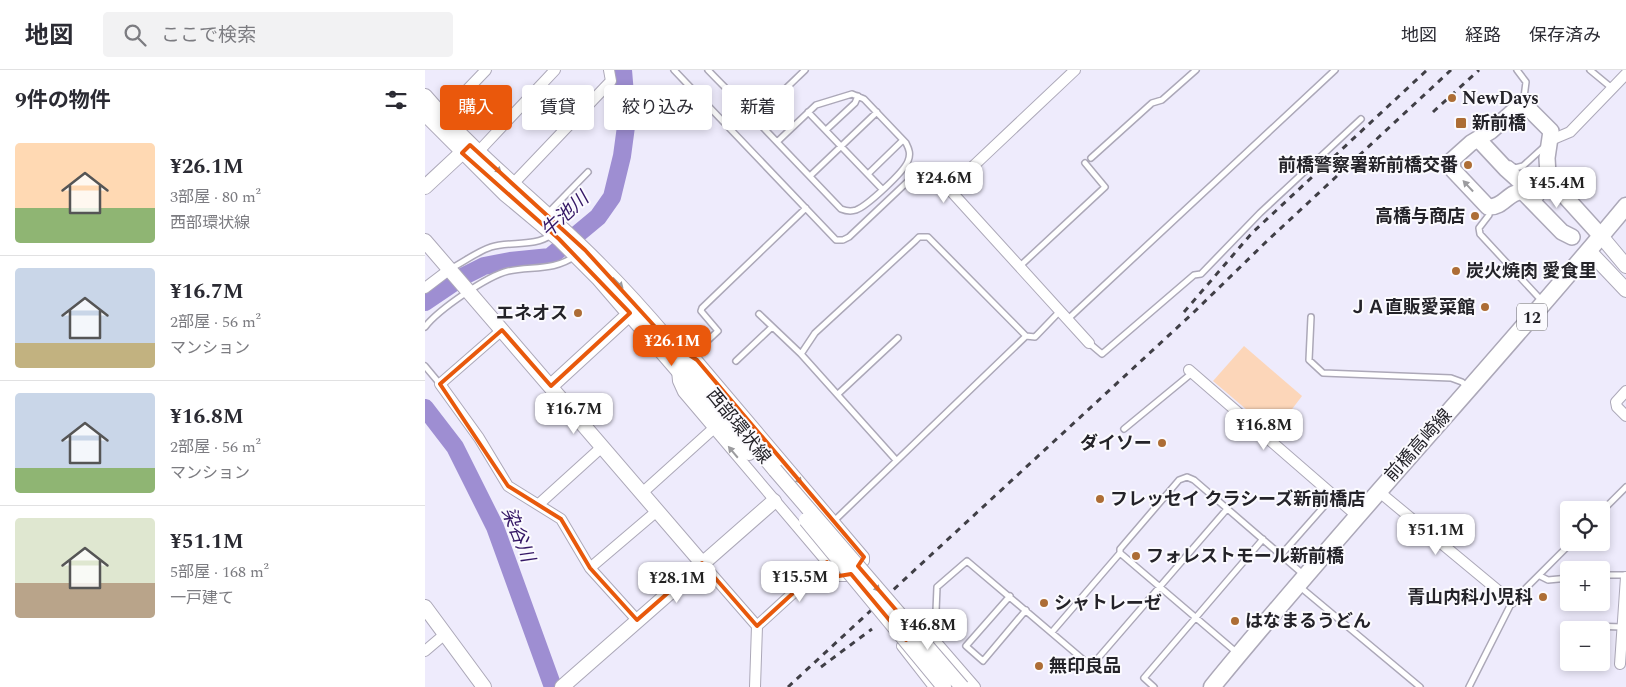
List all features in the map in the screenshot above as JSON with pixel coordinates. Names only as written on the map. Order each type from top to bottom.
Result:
[{"type":"main road","points":[[1572,237],[1562,232],[1523,192],[1513,193],[1500,205],[1490,208],[1484,204],[1451,166],[1455,157],[1484,141],[1514,109],[1523,106],[1531,110],[1548,126],[1551,140],[1547,166],[1552,182],[1601,236]]},
{"type":"main road","points":[[1484,141],[1505,173],[1523,183],[1572,237],[1589,252]]},
{"type":"main road","name":"前橋高崎線","points":[[1212,687],[1377,490],[1544,304],[1626,206]]},
{"type":"street","points":[[434,118],[486,70]]},
{"type":"street","points":[[425,188],[470,150],[555,70]]},
{"type":"street","points":[[509,189],[611,81],[609,70]]},
{"type":"street","points":[[1075,70],[949,189],[1089,343]]},
{"type":"street","points":[[1551,140],[1570,132],[1626,74]]},
{"type":"street","points":[[425,96],[434,118],[560,235]]},
{"type":"street","name":"西部環状線","points":[[560,235],[669,342],[771,472]]},
{"type":"street","points":[[1601,236],[1626,266]]},
{"type":"street","points":[[425,241],[757,626],[755,687]]},
{"type":"street","points":[[1589,252],[1626,290]]},
{"type":"street","points":[[425,288],[451,271]]},
{"type":"street","points":[[551,386],[634,309]]},
{"type":"street","name":"西部環状線","points":[[634,309],[677,370],[771,472]]},
{"type":"street","points":[[502,330],[440,384],[479,438],[508,486],[561,519],[589,568],[637,620]]},
{"type":"street","points":[[669,342],[678,344],[692,355],[865,559],[844,578],[839,576],[713,428],[681,387],[677,370]]},
{"type":"street","points":[[1191,371],[1356,515]]},
{"type":"street","points":[[1626,391],[1616,402],[1617,407],[1626,416]]},
{"type":"street","points":[[641,493],[713,428]]},
{"type":"street","points":[[539,504],[603,446]]},
{"type":"street","points":[[771,472],[945,687]]},
{"type":"street","points":[[771,472],[962,687]]},
{"type":"street","points":[[1377,490],[1512,602]]},
{"type":"street","points":[[562,687],[774,501]]},
{"type":"street","points":[[589,568],[657,511]]},
{"type":"street","points":[[757,626],[827,562]]},
{"type":"street","points":[[1623,664],[1622,627],[1626,576]]},
{"type":"street","points":[[425,607],[484,687]]},
{"type":"street","points":[[934,687],[902,646],[911,635],[919,630],[929,634],[975,687]]},
{"type":"street","points":[[425,651],[445,634]]},
{"type":"lane","points":[[674,70],[834,238],[843,240],[849,237],[922,168],[931,170],[949,189]]},
{"type":"lane","points":[[708,70],[723,85]]},
{"type":"lane","points":[[714,76],[720,70]]},
{"type":"lane","points":[[789,85],[805,70]]},
{"type":"lane","points":[[1091,158],[1152,103],[1162,100],[1196,70]]},
{"type":"lane","points":[[1068,319],[1335,70]]},
{"type":"lane","points":[[1517,70],[1527,82],[1523,106]]},
{"type":"lane","points":[[1591,70],[1613,89]]},
{"type":"lane","points":[[766,130],[777,142],[841,209],[848,212],[861,208],[908,162],[909,150],[903,140],[877,112],[858,96],[849,94],[823,102],[808,112],[777,142]]},
{"type":"lane","points":[[826,130],[855,103],[858,96]]},
{"type":"lane","points":[[808,112],[882,189]]},
{"type":"lane","points":[[810,176],[877,112]]},
{"type":"lane","points":[[1089,343],[1101,354],[1193,275],[1201,274],[1260,213],[1361,119]]},
{"type":"lane","points":[[868,174],[903,140]]},
{"type":"lane","points":[[1484,141],[1512,166],[1518,168],[1523,166],[1551,140]]},
{"type":"lane","points":[[1019,267],[1105,187],[1085,163]]},
{"type":"lane","points":[[543,218],[588,172]]},
{"type":"lane","points":[[692,355],[718,330],[701,310],[702,308],[806,208]]},
{"type":"lane","points":[[1490,208],[1489,215],[1479,228],[1480,234],[1544,304]]},
{"type":"lane","points":[[451,271],[489,247],[543,240],[560,235]]},
{"type":"lane","points":[[801,354],[815,333],[915,240],[924,236],[928,237],[1025,336],[1035,337],[1060,311]]},
{"type":"lane","points":[[425,327],[468,290],[498,274],[513,270],[553,267],[578,253]]},
{"type":"lane","points":[[759,314],[801,354],[896,460]]},
{"type":"lane","points":[[1311,317],[1309,360],[1323,373],[1451,378],[1462,382],[1468,389]]},
{"type":"lane","points":[[736,361],[772,327]]},
{"type":"lane","points":[[833,521],[1025,336]]},
{"type":"lane","points":[[838,394],[897,338]]},
{"type":"lane","points":[[425,366],[440,384]]},
{"type":"lane","points":[[1124,429],[1191,371]]},
{"type":"lane","points":[[1052,632],[1121,553],[1121,548],[1182,478],[1192,478],[1281,555],[1300,580],[1420,687]]},
{"type":"lane","points":[[1610,503],[1626,487]]},
{"type":"lane","points":[[1281,555],[1334,495]]},
{"type":"lane","points":[[923,630],[924,626],[937,611],[937,587],[965,562],[971,563],[1086,662],[1093,664],[1227,509]]},
{"type":"lane","points":[[1154,687],[1144,678],[1263,539]]},
{"type":"lane","points":[[1469,687],[1512,602],[1564,551]]},
{"type":"lane","points":[[1121,553],[1239,654]]},
{"type":"lane","points":[[1610,575],[1626,576]]},
{"type":"lane","points":[[1540,576],[1548,580],[1560,579]]},
{"type":"lane","points":[[1010,596],[966,646],[983,662],[1026,610]]},
{"type":"lane","points":[[1610,627],[1622,627]]},
{"type":"highlighted area","points":[[470,145],[585,250],[669,342],[697,360],[864,557],[858,566],[915,632],[906,640],[851,574],[839,576],[827,562],[757,626],[702,563],[637,620],[590,568],[561,519],[508,486],[440,384],[502,330],[551,386],[630,313],[559,239],[462,153]]},
{"type":"shaded area","points":[[1244,346],[1302,396],[1274,433],[1213,381]]},
{"type":"waterway","name":"牛池川","points":[[425,302],[462,277],[484,266],[550,257],[598,217],[612,197],[622,156],[627,119],[623,70]]},
{"type":"waterway","name":"染谷川","points":[[425,408],[455,447],[495,527],[553,687]]},
{"type":"railway","points":[[1184,312],[1252,233],[1427,70]]},
{"type":"railway","points":[[788,687],[1193,313],[1267,241],[1451,70]]},
{"type":"railway","points":[[1433,112],[1479,70]]},
{"type":"railway","points":[[821,667],[872,629]]},
{"type":"place","name":"NewDays","points":[[1452,98]]},
{"type":"place","name":"新前橋","points":[[1461,123]]},
{"type":"place","name":"前橋警察署新前橋交番","points":[[1468,165]]},
{"type":"place","name":"高橋与商店","points":[[1475,216]]},
{"type":"place","name":"炭火焼肉 愛食里","points":[[1456,271]]},
{"type":"place","name":"ＪＡ直販愛菜館","points":[[1485,307]]},
{"type":"place","name":"エネオス","points":[[578,313]]},
{"type":"place","name":"ダイソー","points":[[1162,443]]},
{"type":"place","name":"フレッセイ クラシーズ新前橋店","points":[[1100,499]]},
{"type":"place","name":"フォレストモール新前橋","points":[[1136,556]]},
{"type":"place","name":"青山内科小児科","points":[[1543,597]]},
{"type":"place","name":"シャトレーゼ","points":[[1044,603]]},
{"type":"place","name":"はなまるうどん","points":[[1235,621]]},
{"type":"place","name":"無印良品","points":[[1039,666]]}]
